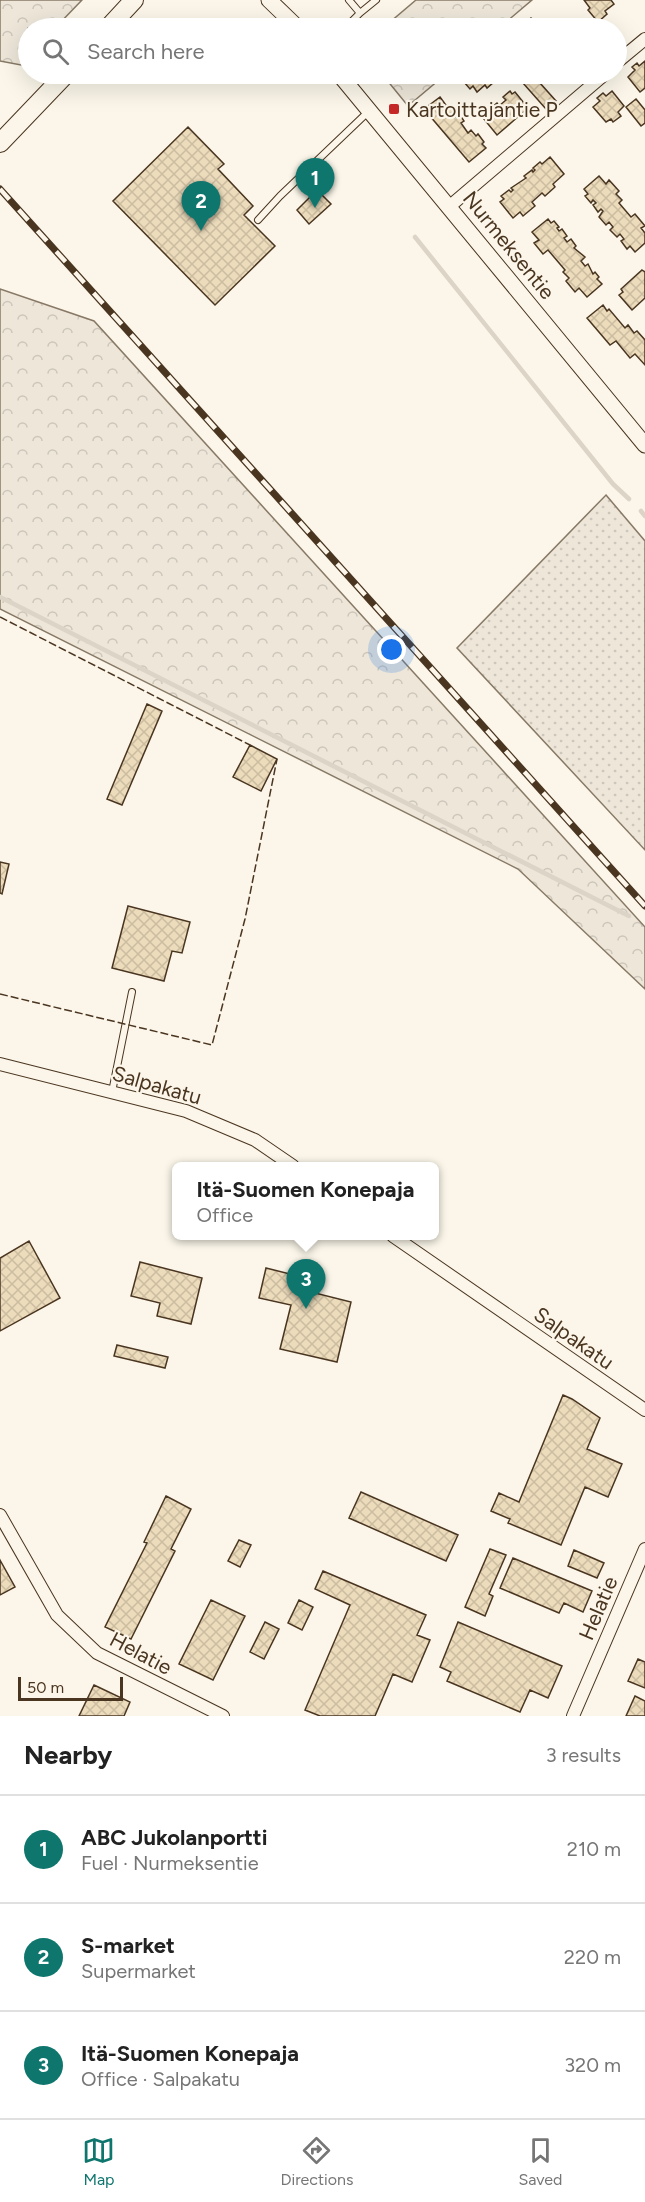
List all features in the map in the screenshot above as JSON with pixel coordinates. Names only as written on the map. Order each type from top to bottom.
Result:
[{"type":"main road","points":[[117,18],[134,0]]},
{"type":"main road","points":[[0,143],[56,84]]},
{"type":"street","points":[[269,0],[288,18]]},
{"type":"street","points":[[627,54],[645,39]]},
{"type":"street","name":"Nurmeksentie","points":[[348,84],[645,445]]},
{"type":"street","points":[[450,206],[592,84]]},
{"type":"street","name":"Salpakatu","points":[[0,1065],[186,1111],[255,1140],[286,1162]]},
{"type":"street","name":"Salpakatu","points":[[399,1240],[645,1410]]},
{"type":"street","name":"Helatie","points":[[0,1515],[57,1615],[97,1653],[223,1716]]},
{"type":"street","name":"Helatie","points":[[573,1716],[645,1550]]},
{"type":"lane","points":[[349,0],[360,14]]},
{"type":"lane","points":[[356,18],[376,0]]},
{"type":"lane","points":[[258,220],[370,110]]},
{"type":"lane","points":[[112,1093],[132,992]]},
{"type":"green space","points":[[0,0],[82,0],[65,18],[18,18],[18,64],[0,61]]},
{"type":"green space","points":[[416,0],[532,0],[511,18],[395,18]]},
{"type":"green space","points":[[390,84],[434,84],[408,106]]},
{"type":"green space","points":[[0,289],[94,321],[645,927],[645,989],[518,869],[0,609]]},
{"type":"green space","points":[[606,495],[645,541],[645,850],[457,648]]},
{"type":"building","points":[[584,0],[611,0],[614,4],[605,11],[607,14],[602,18],[595,18],[588,10],[590,8]]},
{"type":"building","points":[[645,61],[645,88],[640,92],[628,77],[635,70],[632,67],[637,63],[639,66]]},
{"type":"building","points":[[466,84],[492,84],[487,88],[485,85],[477,92],[473,86],[470,89]]},
{"type":"building","points":[[524,84],[541,84],[556,101],[546,109]]},
{"type":"building","points":[[510,91],[512,94],[515,92],[528,108],[497,135],[484,119],[490,113],[488,110],[497,103],[499,106],[506,100],[503,97]]},
{"type":"building","points":[[612,91],[624,106],[618,112],[621,116],[613,122],[611,119],[606,122],[593,107],[600,101],[597,98],[603,93],[606,96]]},
{"type":"building","points":[[440,97],[448,108],[451,105],[457,118],[460,115],[464,121],[461,123],[468,133],[471,130],[476,136],[478,134],[484,142],[482,144],[486,148],[469,162],[424,109]]},
{"type":"building","points":[[636,99],[645,110],[645,123],[641,126],[626,107]]},
{"type":"building","points":[[188,127],[224,164],[218,169],[253,206],[244,215],[275,246],[215,305],[113,201]]},
{"type":"building","points":[[550,157],[564,174],[545,196],[542,193],[532,202],[535,206],[523,216],[520,212],[513,218],[500,202],[504,199],[501,196],[509,190],[511,192],[513,190],[511,188],[526,178],[524,176],[532,170],[533,172],[535,170],[533,168]]},
{"type":"building","points":[[599,176],[606,184],[609,180],[619,191],[616,194],[622,200],[619,203],[631,217],[635,214],[645,226],[641,228],[645,233],[645,243],[635,252],[630,246],[627,249],[621,241],[624,239],[620,234],[617,237],[610,230],[613,227],[609,222],[606,225],[599,217],[603,211],[601,209],[598,212],[593,205],[596,203],[593,200],[591,203],[585,196],[588,194],[584,189]]},
{"type":"building","points":[[317,190],[331,204],[309,224],[297,210]]},
{"type":"building","points":[[548,219],[551,223],[554,221],[559,231],[562,229],[567,236],[564,238],[567,242],[571,239],[576,246],[574,248],[585,257],[581,261],[585,266],[588,264],[593,274],[595,272],[599,277],[597,279],[602,284],[587,297],[579,288],[575,292],[566,281],[569,278],[563,272],[565,270],[548,250],[543,254],[534,243],[539,240],[532,232]]},
{"type":"building","points":[[642,270],[645,272],[645,298],[632,310],[619,295],[623,292],[621,289]]},
{"type":"building","points":[[603,305],[625,328],[628,325],[634,333],[637,331],[645,340],[645,365],[635,354],[630,358],[616,341],[610,345],[587,318]]},
{"type":"building","points":[[147,704],[162,711],[122,805],[107,799]]},
{"type":"building","points":[[250,745],[277,759],[261,791],[233,777]]},
{"type":"building","points":[[0,862],[9,864],[2,894],[0,893]]},
{"type":"building","points":[[128,906],[190,922],[182,953],[172,951],[164,981],[112,968]]},
{"type":"building","points":[[29,1241],[60,1298],[0,1331],[0,1258]]},
{"type":"building","points":[[140,1262],[202,1278],[191,1324],[157,1316],[160,1303],[131,1296]]},
{"type":"building","points":[[266,1268],[302,1277],[299,1289],[351,1302],[337,1362],[280,1349],[291,1305],[259,1298]]},
{"type":"building","points":[[117,1345],[168,1357],[165,1368],[114,1356]]},
{"type":"building","points":[[563,1395],[600,1418],[587,1449],[622,1464],[608,1497],[585,1487],[561,1545],[508,1523],[510,1519],[491,1511],[499,1493],[519,1502]]},
{"type":"building","points":[[361,1492],[458,1535],[446,1561],[349,1518]]},
{"type":"building","points":[[166,1496],[191,1509],[171,1549],[175,1551],[131,1639],[105,1627],[147,1543],[144,1542]]},
{"type":"building","points":[[239,1540],[251,1545],[240,1567],[228,1561]]},
{"type":"building","points":[[490,1549],[506,1555],[489,1594],[493,1596],[485,1616],[465,1607]]},
{"type":"building","points":[[574,1550],[604,1563],[597,1578],[568,1566]]},
{"type":"building","points":[[513,1558],[592,1591],[583,1612],[564,1603],[559,1613],[500,1588]]},
{"type":"building","points":[[0,1560],[15,1587],[0,1595]]},
{"type":"building","points":[[323,1571],[426,1615],[417,1635],[430,1640],[412,1682],[393,1674],[375,1716],[320,1716],[305,1710],[350,1605],[315,1589]]},
{"type":"building","points":[[211,1600],[245,1616],[213,1680],[179,1664]]},
{"type":"building","points":[[299,1600],[313,1607],[302,1630],[288,1623]]},
{"type":"building","points":[[265,1622],[279,1629],[264,1659],[250,1652]]},
{"type":"building","points":[[458,1622],[562,1666],[548,1698],[530,1690],[520,1712],[447,1681],[451,1672],[440,1667]]},
{"type":"building","points":[[638,1659],[645,1662],[645,1688],[628,1681]]},
{"type":"building","points":[[94,1685],[130,1702],[124,1716],[79,1716]]},
{"type":"building","points":[[635,1696],[645,1701],[645,1716],[626,1716]]},
{"type":"waterway","points":[[415,237],[613,484],[629,499]]},
{"type":"waterway","points":[[641,511],[645,516]]},
{"type":"waterway","points":[[0,597],[629,916]]},
{"type":"railway","points":[[0,189],[645,906]]},
{"type":"fence","points":[[0,617],[250,745]]},
{"type":"fence","points":[[0,994],[212,1045],[245,919],[277,759]]},
{"type":"place","name":"Kartoittajantie P","points":[[394,109]]},
{"type":"place","name":"ABC Jukolanportti","points":[[315,208]]},
{"type":"place","name":"S-market","points":[[201,231]]},
{"type":"place","name":"Itä-Suomen Konepaja","points":[[306,1309]]}]
